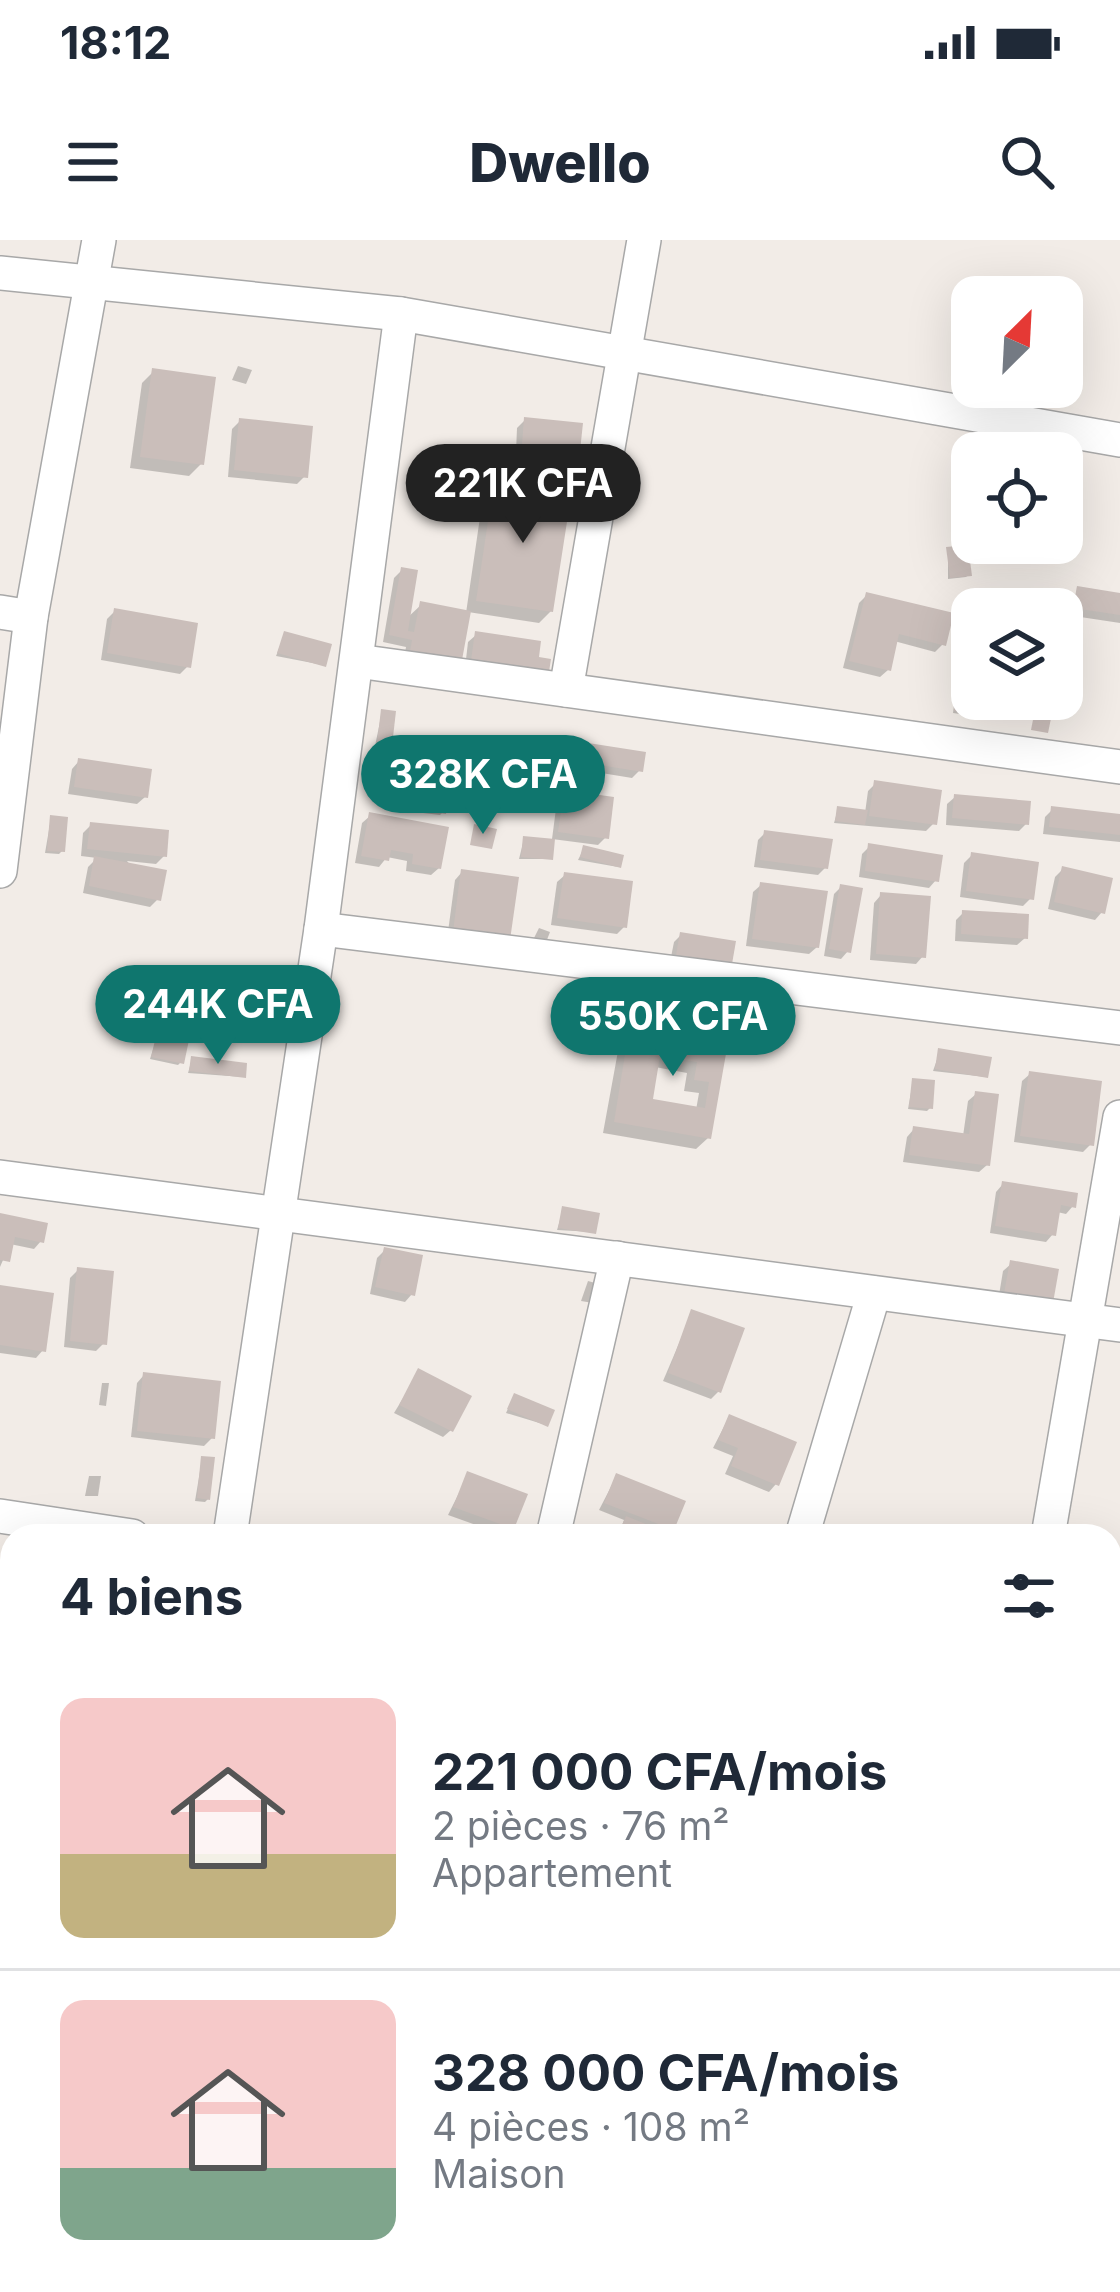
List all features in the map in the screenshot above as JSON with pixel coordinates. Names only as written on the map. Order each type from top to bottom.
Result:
[{"type":"street","points":[[0,871],[16,614],[96,282],[99,240]]},
{"type":"street","points":[[566,690],[644,240]]},
{"type":"street","points":[[0,273],[401,314],[1120,440]]},
{"type":"street","points":[[232,1524],[321,929],[401,314]]},
{"type":"street","points":[[357,661],[1120,767]]},
{"type":"street","points":[[321,929],[1120,1028]]},
{"type":"street","points":[[1051,1524],[1103,1323],[1120,1117]]},
{"type":"street","points":[[0,1177],[1103,1323]]},
{"type":"street","points":[[556,1524],[616,1258]]},
{"type":"street","points":[[806,1524],[874,1292]]},
{"type":"street","points":[[0,1516],[53,1524]]},
{"type":"building","points":[[152,368],[216,377],[204,465],[140,457]]},
{"type":"building","points":[[524,417],[583,423],[580,451],[522,445]]},
{"type":"building","points":[[239,418],[313,426],[308,478],[234,470]]},
{"type":"building","points":[[496,468],[515,471],[513,487],[571,496],[553,612],[476,601]]},
{"type":"building","points":[[946,547],[951,547],[951,564],[970,564],[972,576],[950,578]]},
{"type":"building","points":[[401,567],[418,570],[408,631],[414,632],[420,601],[471,611],[462,660],[410,651],[412,640],[389,635]]},
{"type":"building","points":[[1077,586],[1120,593],[1120,615],[1083,609],[1083,588]]},
{"type":"building","points":[[866,592],[951,612],[946,646],[899,634],[891,671],[849,661]]},
{"type":"building","points":[[114,608],[198,623],[191,668],[107,653]]},
{"type":"building","points":[[284,631],[332,644],[326,667],[277,653]]},
{"type":"building","points":[[475,631],[541,641],[539,657],[551,659],[549,672],[471,661]]},
{"type":"building","points":[[381,709],[396,711],[392,746],[377,744]]},
{"type":"building","points":[[1033,720],[1051,720],[1048,733],[1031,730]]},
{"type":"building","points":[[569,740],[646,752],[643,772],[587,763],[583,788],[561,785]]},
{"type":"building","points":[[404,755],[426,757],[421,807],[398,804]]},
{"type":"building","points":[[78,758],[152,769],[148,798],[74,787]]},
{"type":"building","points":[[431,766],[453,769],[446,814],[425,811]]},
{"type":"building","points":[[874,780],[942,790],[937,825],[869,816]]},
{"type":"building","points":[[564,790],[614,797],[609,839],[558,832]]},
{"type":"building","points":[[954,794],[1031,801],[1029,825],[952,818]]},
{"type":"building","points":[[837,806],[868,810],[865,825],[835,821]]},
{"type":"building","points":[[1051,806],[1120,814],[1120,835],[1049,827]]},
{"type":"building","points":[[369,812],[449,827],[441,869],[412,864],[413,854],[391,850],[389,861],[361,856]]},
{"type":"building","points":[[50,815],[68,817],[65,852],[47,851]]},
{"type":"building","points":[[90,822],[169,830],[167,857],[87,849]]},
{"type":"building","points":[[474,824],[497,829],[492,849],[470,845]]},
{"type":"building","points":[[764,830],[833,839],[828,869],[760,860]]},
{"type":"building","points":[[523,836],[555,839],[553,860],[521,857]]},
{"type":"building","points":[[868,843],[943,855],[939,882],[865,871]]},
{"type":"building","points":[[583,845],[624,855],[621,868],[580,857]]},
{"type":"building","points":[[971,852],[1039,862],[1034,900],[966,891]]},
{"type":"building","points":[[94,856],[167,870],[161,901],[89,886]]},
{"type":"building","points":[[1062,866],[1113,878],[1105,914],[1054,902]]},
{"type":"building","points":[[461,869],[519,877],[510,940],[453,932]]},
{"type":"building","points":[[564,872],[633,881],[627,928],[557,918]]},
{"type":"building","points":[[760,882],[828,891],[819,948],[752,939]]},
{"type":"building","points":[[840,884],[863,888],[851,953],[829,949]]},
{"type":"building","points":[[880,892],[931,896],[926,958],[876,954]]},
{"type":"building","points":[[962,910],[1029,914],[1028,939],[961,934]]},
{"type":"building","points":[[680,932],[736,941],[732,964],[676,955]]},
{"type":"building","points":[[247,976],[279,986],[274,1003],[241,993]]},
{"type":"building","points":[[652,1018],[730,1031],[711,1139],[614,1122],[628,1036],[648,1039]],"holes":[[[660,1056],[697,1062],[694,1080],[709,1082],[705,1108],[653,1099]]]},
{"type":"building","points":[[158,1028],[190,1035],[184,1064],[151,1057]]},
{"type":"building","points":[[938,1048],[992,1057],[988,1078],[935,1069]]},
{"type":"building","points":[[191,1056],[247,1063],[246,1078],[189,1071]]},
{"type":"building","points":[[1029,1071],[1102,1081],[1094,1146],[1020,1136]]},
{"type":"building","points":[[912,1078],[935,1080],[933,1109],[909,1107]]},
{"type":"building","points":[[975,1091],[999,1094],[990,1166],[909,1155],[913,1126],[969,1134]]},
{"type":"building","points":[[1002,1181],[1078,1193],[1076,1208],[1061,1205],[1056,1236],[995,1226]]},
{"type":"building","points":[[562,1206],[600,1213],[596,1234],[558,1228]]},
{"type":"building","points":[[0,1213],[48,1223],[44,1243],[15,1237],[10,1262],[0,1260]]},
{"type":"building","points":[[384,1247],[423,1255],[415,1296],[375,1287]]},
{"type":"building","points":[[1010,1260],[1059,1269],[1053,1303],[1004,1294]]},
{"type":"building","points":[[77,1267],[114,1271],[107,1345],[70,1341]]},
{"type":"building","points":[[0,1285],[54,1293],[46,1352],[0,1345]]},
{"type":"building","points":[[691,1309],[745,1328],[721,1393],[668,1373]]},
{"type":"building","points":[[418,1368],[472,1396],[453,1432],[399,1405]]},
{"type":"building","points":[[143,1372],[221,1381],[215,1439],[137,1431]]},
{"type":"building","points":[[514,1393],[555,1410],[548,1427],[507,1409]]},
{"type":"building","points":[[729,1414],[797,1442],[779,1486],[731,1466],[738,1448],[718,1440]]},
{"type":"building","points":[[201,1456],[215,1457],[210,1500],[197,1498]]},
{"type":"building","points":[[467,1471],[528,1494],[516,1524],[500,1524],[453,1507]]},
{"type":"building","points":[[616,1473],[686,1501],[676,1524],[658,1524],[604,1503]]},
{"type":"building","points":[[626,1516],[646,1524],[622,1524]]}]
